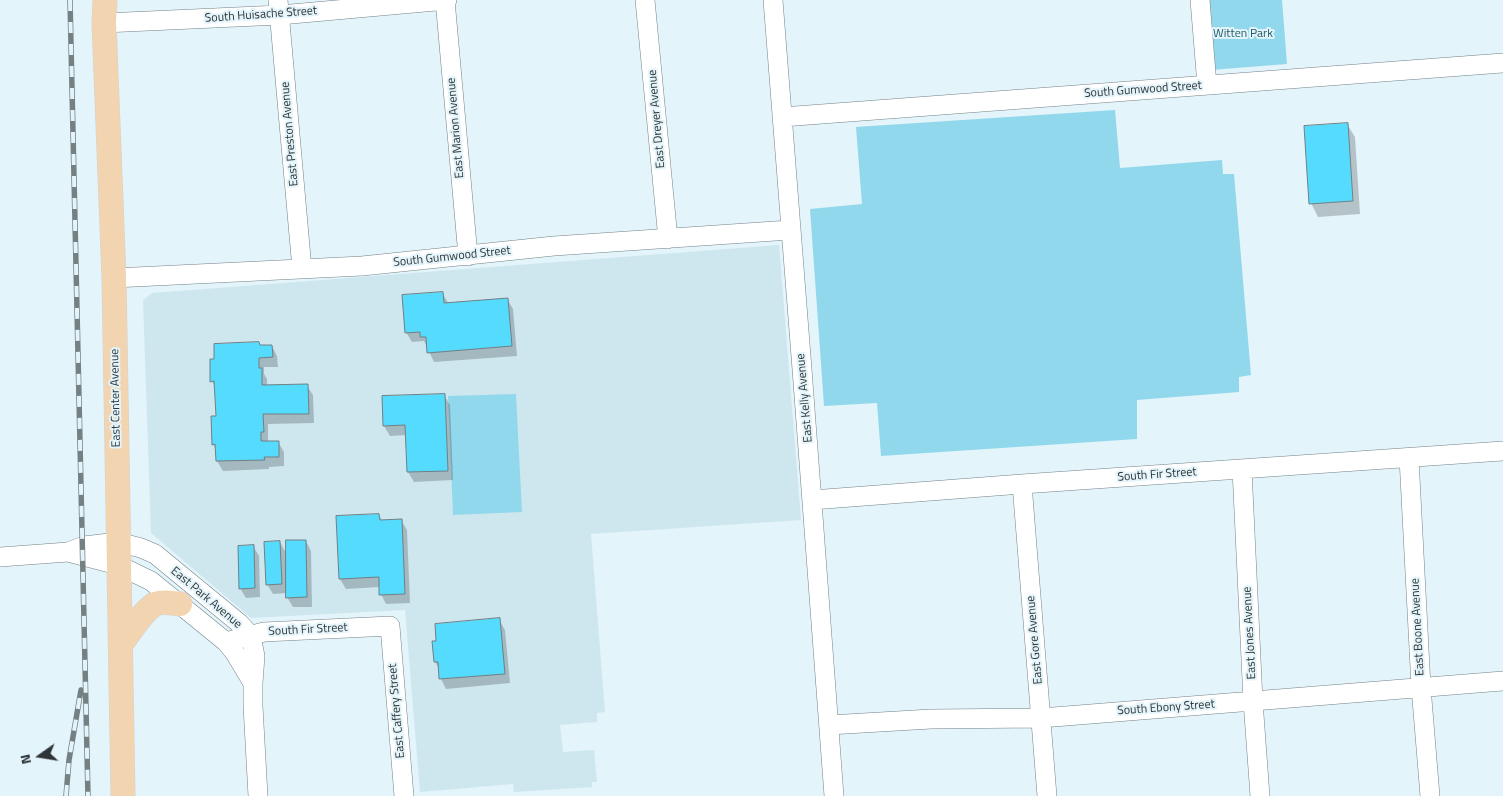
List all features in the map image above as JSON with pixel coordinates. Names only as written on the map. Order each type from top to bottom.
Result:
[{"type":"main road","name":"East Center Avenue","points":[[105,0],[104,24],[114,278],[123,796]]},
{"type":"main road","points":[[120,645],[147,611],[156,604],[164,602],[180,604]]},
{"type":"street","name":"South Huisache Street","points":[[104,24],[279,8],[445,0]]},
{"type":"street","name":"East Marion Avenue","points":[[445,0],[468,256]]},
{"type":"street","name":"East Dreyer Avenue","points":[[646,0],[668,239]]},
{"type":"street","name":"East Kelly Avenue","points":[[773,0],[790,230],[809,445],[834,796]]},
{"type":"street","points":[[1200,0],[1207,85]]},
{"type":"street","name":"East Preston Avenue","points":[[279,8],[302,269]]},
{"type":"street","name":"South Gumwood Street","points":[[782,117],[1503,63]]},
{"type":"street","name":"South Gumwood Street","points":[[114,278],[362,266],[554,246],[790,230]]},
{"type":"street","name":"South Fir Street","points":[[812,500],[1503,451]]},
{"type":"street","name":"East Boone Avenue","points":[[1409,458],[1421,687],[1430,796]]},
{"type":"street","name":"East Jones Avenue","points":[[1242,469],[1253,701],[1260,796]]},
{"type":"street","name":"East Gore Avenue","points":[[1022,484],[1047,796]]},
{"type":"street","name":"East Park Avenue","points":[[118,554],[141,548],[155,554],[239,623],[251,636],[255,656],[252,683],[258,796]]},
{"type":"street","points":[[0,557],[68,552],[118,554]]},
{"type":"street","name":"East Park Avenue","points":[[118,554],[226,642],[236,652],[252,683]]},
{"type":"street","name":"South Fir Street","points":[[226,642],[264,632],[390,626]]},
{"type":"street","name":"East Caffery Street","points":[[390,626],[404,796]]},
{"type":"street","name":"South Ebony Street","points":[[830,725],[931,719],[1041,718],[1503,681]]},
{"type":"shaded area","points":[[779,245],[801,520],[591,534],[605,712],[597,713],[597,722],[560,725],[563,752],[594,750],[597,782],[592,782],[592,787],[514,792],[513,784],[420,792],[405,610],[251,618],[151,533],[143,300],[152,293]]},
{"type":"green space","name":"Witten Park","points":[[1206,0],[1282,0],[1287,64],[1211,70]]},
{"type":"green space","points":[[1115,110],[1120,168],[1222,160],[1223,174],[1234,174],[1251,375],[1239,377],[1239,392],[1137,400],[1137,439],[881,456],[877,403],[824,406],[810,209],[862,204],[856,127]]},
{"type":"green space","points":[[516,394],[522,512],[453,515],[448,396]]},
{"type":"building","points":[[1348,123],[1353,201],[1309,204],[1304,126]]},
{"type":"building","points":[[443,292],[444,303],[508,298],[512,346],[427,353],[426,337],[420,337],[420,332],[405,333],[402,295]]},
{"type":"building","points":[[259,342],[260,345],[272,345],[273,357],[259,358],[259,368],[262,368],[262,385],[308,384],[309,414],[263,414],[264,432],[261,432],[261,441],[279,441],[279,457],[264,457],[265,460],[216,461],[215,444],[212,445],[211,416],[216,416],[214,381],[210,382],[210,359],[214,359],[214,344]]},
{"type":"building","points":[[445,394],[448,471],[407,472],[405,425],[383,426],[382,396]]},
{"type":"building","points":[[379,514],[380,520],[402,519],[405,594],[379,595],[379,577],[339,579],[336,516]]},
{"type":"building","points":[[286,540],[306,540],[307,597],[286,598]]},
{"type":"building","points":[[280,541],[282,584],[266,585],[264,542]]},
{"type":"building","points":[[254,545],[255,588],[239,589],[238,546]]},
{"type":"building","points":[[500,618],[505,674],[439,679],[438,662],[434,662],[432,641],[436,641],[435,624]]},
{"type":"railway","points":[[70,0],[88,796]]},
{"type":"railway","points":[[66,796],[69,760],[81,690]]}]
